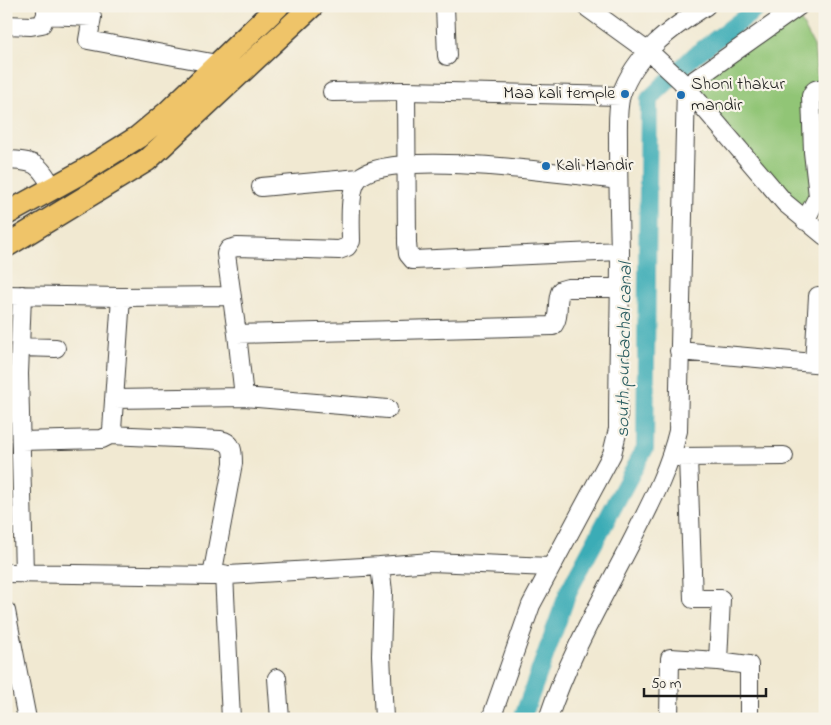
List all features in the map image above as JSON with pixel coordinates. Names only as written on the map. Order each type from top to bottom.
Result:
[{"type":"main road","points":[[6,246],[147,160],[312,6]]},
{"type":"main road","points":[[6,214],[138,137],[168,112],[274,8]]},
{"type":"street","points":[[445,6],[447,56]]},
{"type":"street","points":[[585,6],[645,50],[683,84],[776,193],[825,236]]},
{"type":"street","points":[[492,719],[530,605],[612,454],[616,440],[618,429],[620,251],[618,110],[621,96],[630,75],[645,50],[706,6]]},
{"type":"street","points":[[683,84],[798,6]]},
{"type":"street","points":[[6,25],[31,26],[42,24],[46,11],[92,17],[88,40],[217,64]]},
{"type":"street","points":[[683,84],[679,457],[693,599],[721,599],[718,661]]},
{"type":"street","points":[[806,221],[821,200],[812,152],[811,96],[816,89],[825,88]]},
{"type":"street","points":[[332,92],[621,96]]},
{"type":"street","points":[[406,92],[407,243],[408,254],[413,260],[620,251]]},
{"type":"street","points":[[6,160],[29,162],[41,167],[53,188]]},
{"type":"street","points":[[261,186],[359,178],[384,167],[407,164],[488,165],[618,180]]},
{"type":"street","points":[[244,397],[226,254],[229,249],[237,247],[339,250],[348,247],[351,241],[353,189],[359,178]]},
{"type":"street","points":[[237,334],[553,326],[558,320],[558,297],[561,290],[568,288],[619,288]]},
{"type":"street","points":[[24,573],[20,347],[14,295],[122,297],[232,296]]},
{"type":"street","points":[[679,351],[819,363],[818,296]]},
{"type":"street","points":[[110,435],[112,430],[122,297]]},
{"type":"street","points":[[20,347],[56,348]]},
{"type":"street","points":[[114,399],[244,397],[388,409]]},
{"type":"street","points":[[21,441],[102,439],[110,435],[220,440],[227,441],[231,445],[233,463],[218,575],[231,719]]},
{"type":"street","points":[[679,457],[784,456]]},
{"type":"street","points":[[548,719],[566,669],[650,505],[679,457]]},
{"type":"street","points":[[6,573],[218,575],[431,562],[550,567]]},
{"type":"street","points":[[380,566],[383,592],[381,655],[384,719]]},
{"type":"street","points":[[6,611],[27,719]]},
{"type":"street","points":[[669,719],[670,658],[749,665],[749,719]]},
{"type":"street","points":[[277,678],[280,719]]},
{"type":"green space","points":[[793,6],[814,46],[825,161],[825,191],[809,216],[788,201],[692,85]]},
{"type":"waterway","name":"south purbachal canal","points":[[522,719],[569,590],[645,448],[649,99],[695,55],[760,6]]},
{"type":"place","name":"Maa kali temple","points":[[625,94]]},
{"type":"place","name":"Shoni thakur mandir","points":[[681,95]]},
{"type":"place","name":"Kali Mandir","points":[[546,166]]}]
